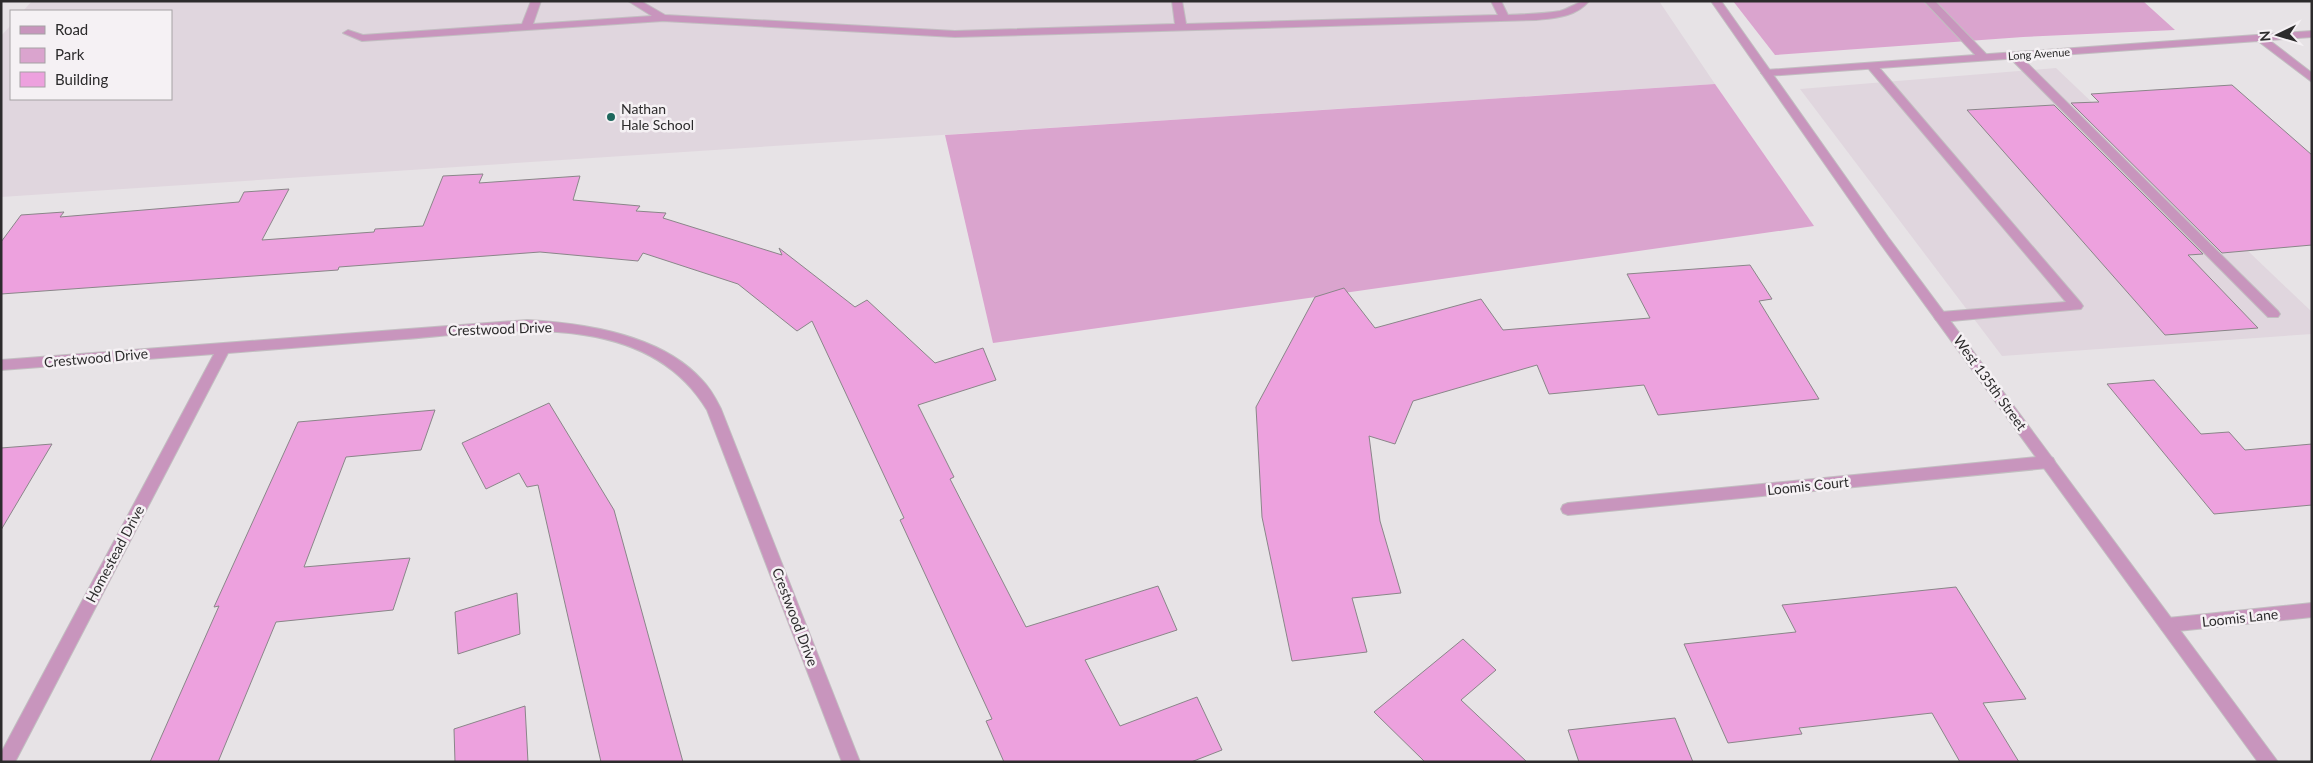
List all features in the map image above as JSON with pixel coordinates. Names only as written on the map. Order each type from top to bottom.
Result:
[{"type":"street","points":[[526,28],[536,1]]},
{"type":"street","points":[[633,1],[664,18]]},
{"type":"street","points":[[1177,1],[1181,28]]},
{"type":"street","points":[[1496,1],[1505,18]]},
{"type":"street","points":[[348,33],[362,38],[664,18],[955,34],[1505,18],[1565,13],[1578,8],[1584,1]]},
{"type":"street","name":"West 135th Street","points":[[1716,1],[1941,317],[2269,762]]},
{"type":"street","points":[[1929,1],[1984,58]]},
{"type":"street","name":"Long Avenue","points":[[1766,73],[2312,34]]},
{"type":"street","points":[[2259,37],[2312,79]]},
{"type":"street","points":[[1872,66],[2076,306],[1941,317]]},
{"type":"street","name":"Crestwood Drive","points":[[1,365],[527,325],[595,332],[640,346],[671,363],[696,381],[714,409],[851,762]]},
{"type":"street","name":"Homestead Drive","points":[[6,762],[224,347]]},
{"type":"street","name":"Loomis Court","points":[[1568,509],[2048,462]]},
{"type":"street","name":"Loomis Lane","points":[[2168,625],[2312,610]]},
{"type":"lane","points":[[2014,56],[2273,314]]},
{"type":"shaded area","name":"Nathan Hale School","points":[[32,1],[1659,1],[1715,84],[1,197],[1,36],[10,26],[10,100],[172,100],[172,10],[24,10]]},
{"type":"shaded area","points":[[2056,68],[2312,312],[2312,334],[2002,356],[1800,89]]},
{"type":"green space","points":[[1733,1],[2143,1],[2175,30],[2023,37],[1775,55]]},
{"type":"green space","points":[[1715,84],[1814,226],[993,343],[945,135]]},
{"type":"building","points":[[2232,85],[2312,155],[2312,245],[2222,253],[2071,103],[2099,102],[2091,94]]},
{"type":"building","points":[[2054,105],[2203,254],[2188,255],[2258,328],[2165,335],[1967,110]]},
{"type":"building","points":[[483,174],[479,183],[580,176],[573,200],[640,206],[636,211],[666,213],[663,218],[782,255],[779,248],[855,307],[867,300],[935,363],[983,348],[996,380],[918,405],[954,477],[950,479],[1026,627],[1158,586],[1177,630],[1085,660],[1120,726],[1197,697],[1222,750],[1191,762],[1004,762],[986,721],[992,719],[900,520],[904,518],[812,321],[797,331],[738,284],[643,253],[638,261],[540,252],[339,267],[338,270],[1,294],[1,242],[21,215],[64,212],[60,217],[239,202],[244,192],[289,189],[262,240],[374,232],[375,229],[423,226],[443,176]]},
{"type":"building","points":[[1750,265],[1772,299],[1759,301],[1819,399],[1658,415],[1644,385],[1549,394],[1537,365],[1413,401],[1395,444],[1369,436],[1380,521],[1401,593],[1352,598],[1367,652],[1292,661],[1262,517],[1256,407],[1315,297],[1344,288],[1375,328],[1481,299],[1503,330],[1650,318],[1627,274]]},
{"type":"building","points":[[2154,380],[2201,434],[2229,432],[2245,450],[2312,444],[2312,505],[2214,514],[2107,384]]},
{"type":"building","points":[[549,403],[614,510],[683,762],[601,762],[538,485],[527,487],[519,473],[486,489],[462,443]]},
{"type":"building","points":[[435,410],[421,450],[346,457],[304,567],[410,558],[393,610],[276,622],[218,762],[150,762],[219,606],[214,607],[298,422]]},
{"type":"building","points":[[52,444],[1,530],[1,448]]},
{"type":"building","points":[[1956,587],[2026,699],[1983,703],[2019,762],[1960,762],[1932,713],[1799,728],[1802,734],[1728,743],[1684,644],[1796,632],[1782,605]]},
{"type":"building","points":[[517,593],[520,634],[458,654],[455,612]]},
{"type":"building","points":[[1463,639],[1496,670],[1461,700],[1527,762],[1425,762],[1374,712]]},
{"type":"building","points":[[525,706],[528,762],[455,762],[454,729]]},
{"type":"building","points":[[1675,718],[1693,762],[1579,762],[1568,730]]},
{"type":"place","name":"Nathan Hale School","points":[[611,117]]}]
